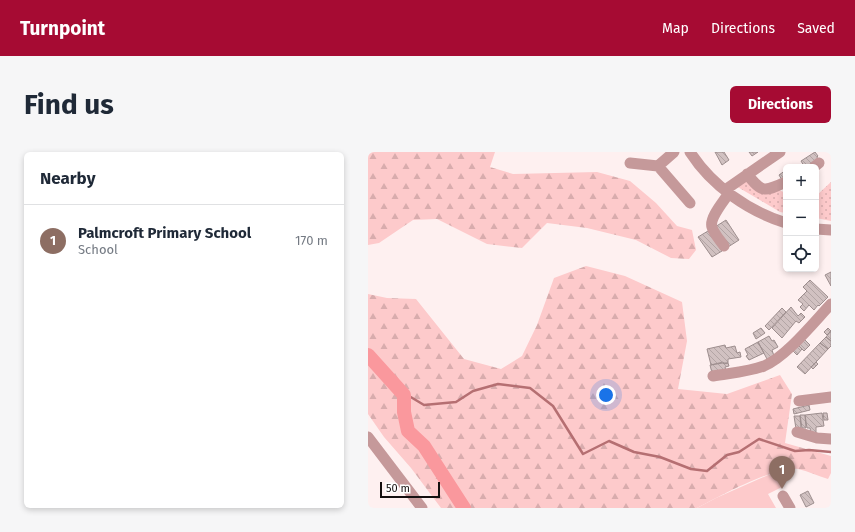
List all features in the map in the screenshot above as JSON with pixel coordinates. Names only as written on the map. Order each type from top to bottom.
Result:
[{"type":"street","points":[[658,166],[674,152]]},
{"type":"street","points":[[690,152],[712,179],[727,192],[744,204],[783,222]]},
{"type":"street","points":[[724,246],[713,230],[711,224],[727,192],[747,174],[780,152]]},
{"type":"street","points":[[630,163],[658,166],[690,203]]},
{"type":"street","points":[[747,174],[760,189],[764,190],[783,183]]},
{"type":"street","points":[[819,229],[831,230]]},
{"type":"street","points":[[713,376],[758,368],[772,362],[789,349],[831,304]]},
{"type":"street","points":[[799,400],[831,397]]},
{"type":"street","points":[[797,432],[817,438],[831,439]]},
{"type":"street","points":[[368,437],[422,508]]},
{"type":"street","points":[[783,496],[790,508]]},
{"type":"green space","points":[[368,152],[495,152],[490,167],[513,174],[597,172],[630,181],[656,203],[677,226],[692,230],[696,250],[689,259],[671,258],[636,240],[587,228],[547,223],[522,248],[487,244],[437,219],[413,220],[379,243],[368,245]]},
{"type":"green space","points":[[745,176],[783,192],[783,212],[780,212],[736,186]]},
{"type":"green space","points":[[831,182],[831,221],[819,219],[819,193]]},
{"type":"green space","points":[[586,266],[625,276],[682,302],[687,341],[678,389],[727,394],[780,375],[792,394],[785,443],[831,456],[831,473],[828,479],[798,469],[788,469],[748,483],[697,508],[441,508],[411,468],[384,437],[368,414],[368,294],[387,298],[416,299],[464,359],[501,369],[522,356],[537,325],[554,278]]},
{"type":"green space","points":[[775,472],[784,486],[768,494],[776,508],[697,508],[716,498]]},
{"type":"building","points":[[715,152],[724,152],[729,160],[722,165]]},
{"type":"building","points":[[749,152],[758,152],[752,156]]},
{"type":"building","points":[[815,152],[818,156],[818,160],[812,164],[803,164],[801,161]]},
{"type":"building","points":[[783,172],[783,180],[782,180],[779,175]]},
{"type":"building","points":[[726,220],[739,240],[728,247],[715,227]]},
{"type":"building","points":[[708,231],[722,251],[712,257],[698,237]]},
{"type":"building","points":[[831,272],[831,286],[825,275]]},
{"type":"building","points":[[810,280],[828,297],[814,310],[809,305],[804,311],[800,307],[803,304],[798,300],[807,291],[803,287]]},
{"type":"building","points":[[791,307],[798,316],[801,313],[805,317],[799,323],[796,321],[782,338],[772,328]]},
{"type":"building","points":[[782,308],[786,312],[769,330],[765,326]]},
{"type":"building","points":[[761,328],[765,333],[756,339],[753,333]]},
{"type":"building","points":[[828,328],[831,331],[827,335],[824,332]]},
{"type":"building","points":[[831,331],[831,341],[826,337]]},
{"type":"building","points":[[769,336],[772,341],[774,340],[778,347],[772,350],[774,356],[767,359],[758,342]]},
{"type":"building","points":[[826,337],[831,341],[831,346],[828,349],[820,343]]},
{"type":"building","points":[[804,339],[810,345],[804,351],[798,345]]},
{"type":"building","points":[[758,342],[764,353],[749,360],[746,356],[748,355],[745,349]]},
{"type":"building","points":[[820,343],[828,349],[805,374],[797,367]]},
{"type":"building","points":[[725,345],[726,348],[735,346],[737,353],[740,352],[741,357],[728,359],[728,363],[724,364],[723,362],[711,365],[707,349]]},
{"type":"building","points":[[798,345],[802,349],[797,355],[793,351]]},
{"type":"building","points":[[816,362],[818,364],[813,369],[811,367]]},
{"type":"building","points":[[728,363],[729,366],[725,367],[726,371],[712,373],[710,365]]},
{"type":"building","points":[[809,405],[810,410],[794,414],[793,409]]},
{"type":"building","points":[[822,413],[824,426],[816,427],[816,433],[811,434],[810,428],[807,428],[805,415]]},
{"type":"building","points":[[823,413],[827,413],[828,420],[824,420]]},
{"type":"building","points":[[800,415],[805,415],[806,428],[802,428]]},
{"type":"building","points":[[794,416],[800,416],[801,428],[796,429]]},
{"type":"building","points":[[808,491],[814,503],[806,507],[800,495]]},
{"type":"waterway","points":[[368,355],[404,395],[404,412],[408,431],[424,446],[464,508]]},
{"type":"waterway","points":[[404,395],[409,396],[424,405],[456,402],[473,391],[498,384],[530,388],[553,406],[583,454],[609,441],[634,452],[660,457],[691,469],[707,471],[727,455],[739,452],[759,439],[795,451],[809,450],[831,452]]},
{"type":"place","name":"Palmcroft Primary School","points":[[782,489]]}]
